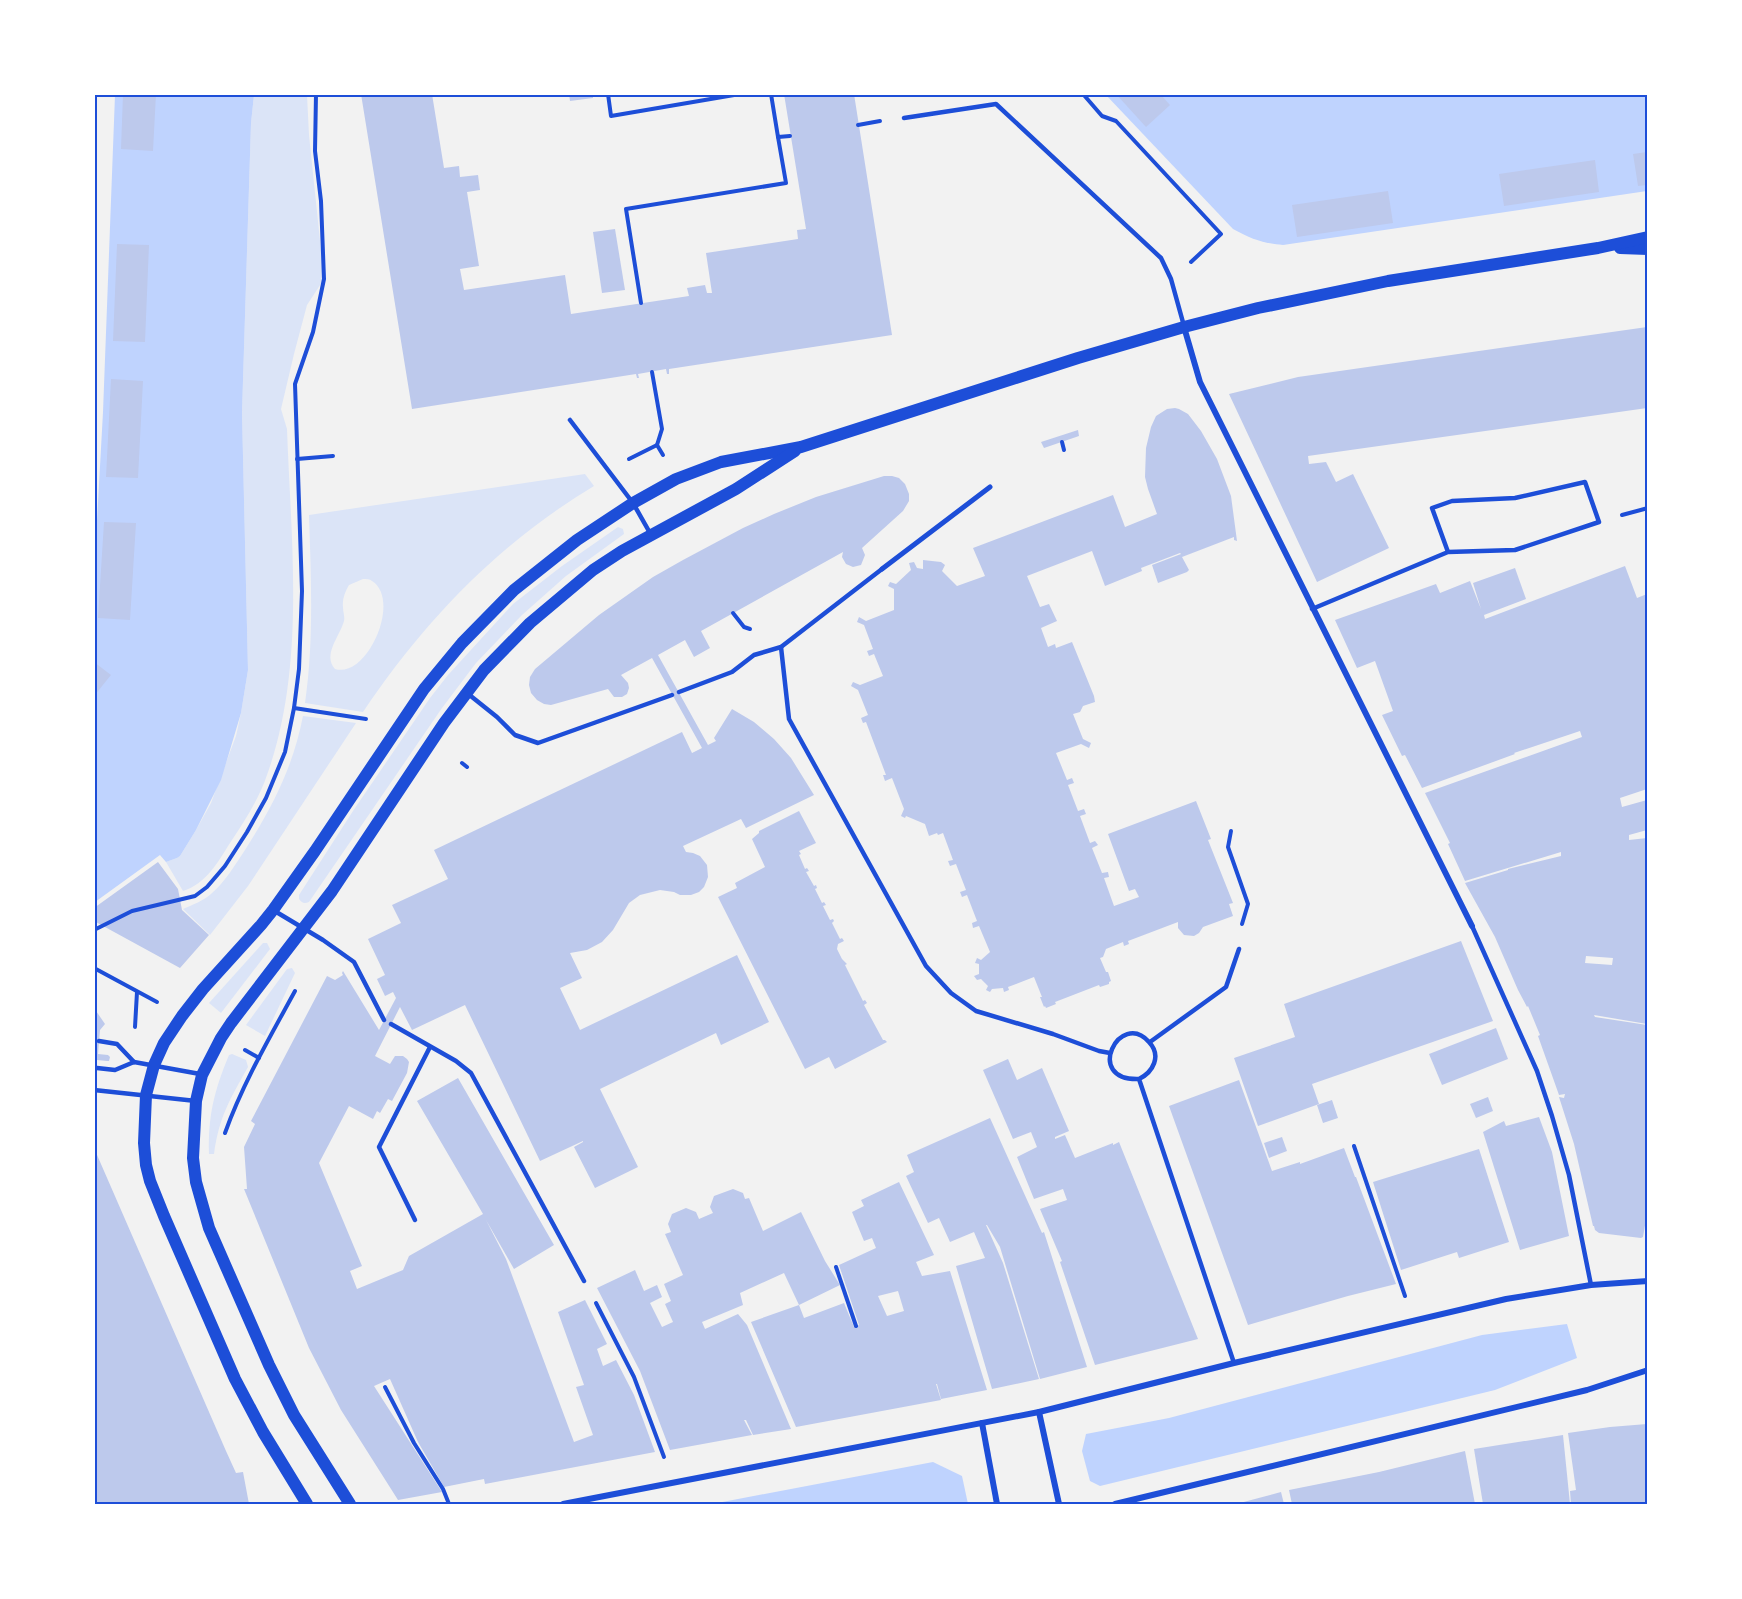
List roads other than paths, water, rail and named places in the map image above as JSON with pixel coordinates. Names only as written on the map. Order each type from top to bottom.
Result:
[{"type":"main road","points":[[307,1504],[263,1432],[236,1379],[153,1190],[146,1165],[144,1143],[146,1095],[154,1065],[164,1043],[182,1016],[203,988],[273,910],[321,843],[424,689],[514,590],[578,540],[633,502],[676,479],[721,462],[801,447],[1078,358],[1258,308],[1388,281],[1598,248],[1647,237]]},
{"type":"main road","points":[[1598,248],[1647,249]]},
{"type":"main road","points":[[350,1504],[289,1405],[209,1228],[196,1182],[194,1166],[193,1131],[202,1075],[231,1023],[332,891],[444,723],[484,670],[530,623],[593,570],[650,534],[736,489],[801,447]]},
{"type":"street","points":[[1184,327],[1200,382],[1472,926]]},
{"type":"street","points":[[882,569],[990,487]]},
{"type":"street","points":[[563,1504],[1039,1412],[1506,1299],[1591,1285],[1647,1281]]},
{"type":"street","points":[[1115,1504],[1587,1390],[1647,1370]]},
{"type":"street","points":[[1039,1412],[1059,1504]]},
{"type":"street","points":[[982,1423],[997,1504]]},
{"type":"lane","points":[[904,118],[996,104],[1161,258],[1171,279],[1184,327]]},
{"type":"lane","points":[[570,420],[633,502],[650,534]]},
{"type":"lane","points":[[1312,609],[1448,552],[1515,550],[1599,522],[1585,482],[1515,498],[1452,501],[1432,508],[1448,552]]},
{"type":"lane","points":[[679,692],[732,672],[754,655],[782,647],[882,569]]},
{"type":"lane","points":[[782,647],[789,719],[926,966],[951,993],[976,1011],[1110,1053]]},
{"type":"lane","points":[[467,693],[497,717],[514,735],[538,743],[672,695]]},
{"type":"lane","points":[[273,910],[354,962],[384,1020]]},
{"type":"lane","points":[[1472,926],[1537,1071],[1569,1175],[1591,1285]]},
{"type":"lane","points":[[1150,1042],[1226,987],[1239,949]]},
{"type":"lane","points":[[391,1024],[456,1061],[471,1073],[584,1281]]},
{"type":"lane","points":[[1132,1033],[1150,1042],[1155,1053],[1154,1064],[1149,1074],[1139,1079],[1127,1080],[1117,1074],[1111,1064],[1110,1053],[1114,1043],[1122,1036],[1132,1033]]},
{"type":"lane","points":[[99,1041],[117,1044],[134,1062]]},
{"type":"lane","points":[[415,1220],[379,1147],[430,1047]]},
{"type":"lane","points":[[97,1068],[115,1070],[134,1062],[202,1075]]},
{"type":"lane","points":[[1139,1079],[1234,1363]]},
{"type":"lane","points":[[94,1090],[196,1101]]},
{"type":"water","points":[[115,95],[254,95],[251,123],[242,413],[248,670],[241,713],[221,780],[180,856],[166,862],[160,855],[95,902],[94,575],[103,412]]},
{"type":"water","points":[[1106,95],[1647,95],[1647,191],[1283,245],[1269,243],[1251,238],[1233,229]]},
{"type":"water","points":[[1567,1324],[1577,1358],[1495,1390],[1100,1486],[1090,1481],[1082,1451],[1086,1434],[1169,1418],[1482,1335]]},
{"type":"water","points":[[933,1462],[962,1476],[968,1504],[712,1504]]}]
